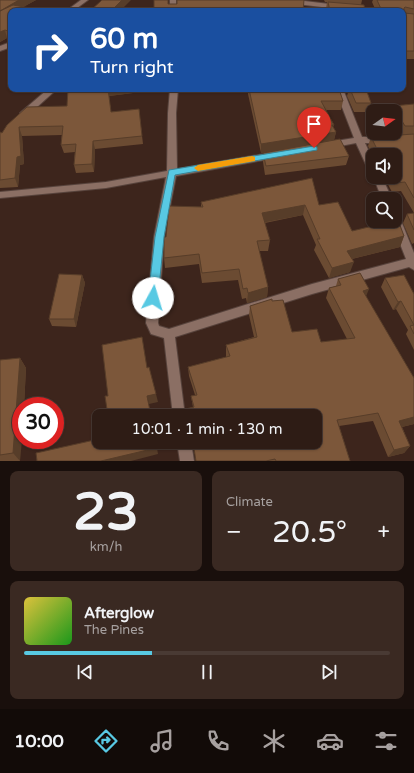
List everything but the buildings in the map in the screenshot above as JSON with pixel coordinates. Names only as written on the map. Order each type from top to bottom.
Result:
[{"type":"street","points":[[73,8],[85,0]]},
{"type":"street","points":[[280,0],[315,8]]},
{"type":"street","points":[[19,119],[50,92]]},
{"type":"street","points":[[174,92],[172,113],[172,172],[159,237],[152,313],[152,323],[155,330],[169,334],[312,289],[413,264],[399,228]]},
{"type":"street","points":[[340,92],[366,154]]},
{"type":"street","points":[[321,147],[366,140]]},
{"type":"street","points":[[0,195],[106,184],[284,154]]},
{"type":"street","points":[[169,334],[178,409]]},
{"type":"street","points":[[185,449],[187,461]]},
{"type":"slow traffic","points":[[198,168],[252,159]]},
{"type":"route","points":[[153,298],[159,237],[172,172],[314,148]]}]
